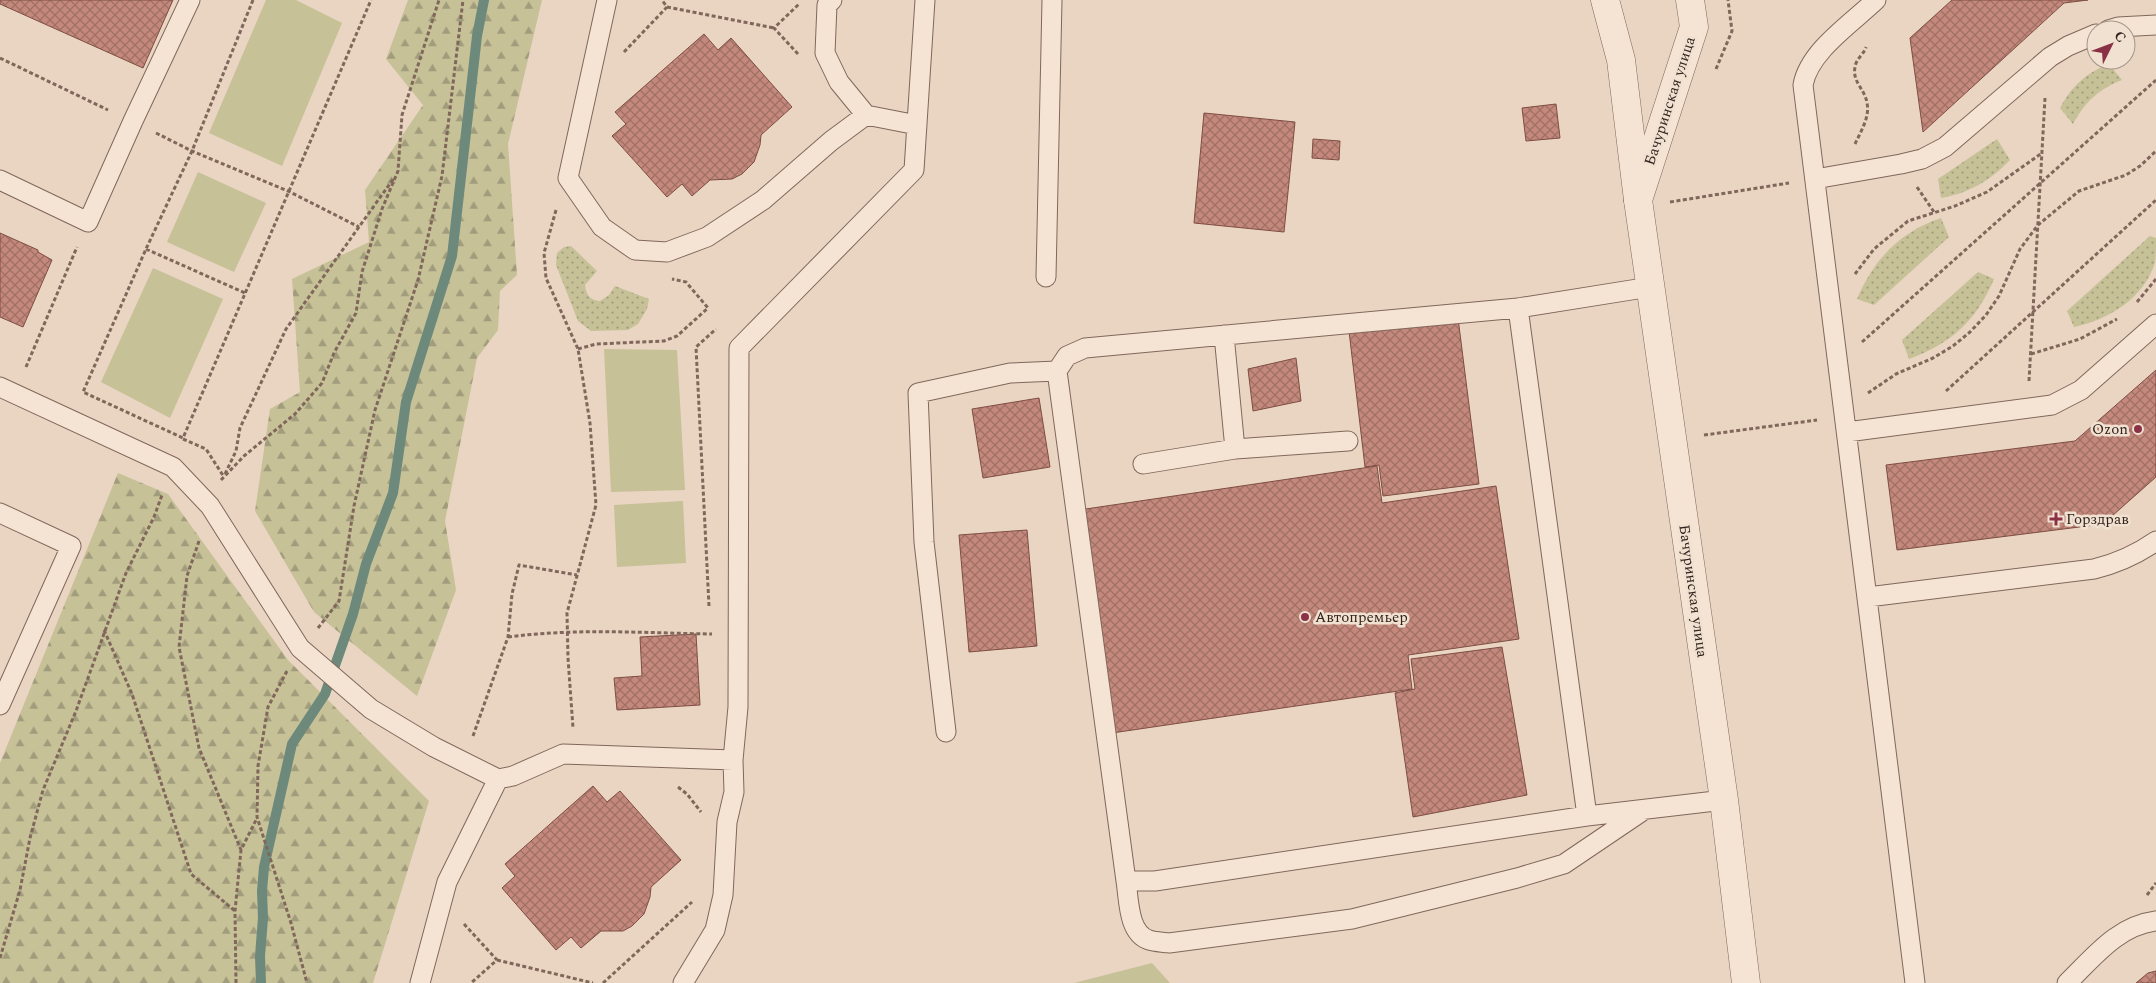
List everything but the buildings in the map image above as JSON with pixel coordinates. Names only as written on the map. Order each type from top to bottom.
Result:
[{"type":"street","name":"Бачуринская улица","points":[[1605,0],[1621,60],[1649,202],[1650,287],[1724,800],[1746,983]]},
{"type":"street","name":"Бачуринская улица","points":[[1649,202],[1694,27],[1690,0]]},
{"type":"lane","points":[[0,180],[88,222],[190,0]]},
{"type":"lane","points":[[607,0],[568,178],[602,226],[635,250],[666,252],[707,237],[763,200],[831,141],[866,115]]},
{"type":"lane","points":[[832,0],[827,5],[825,53],[839,82],[866,115],[917,125]]},
{"type":"lane","points":[[683,983],[715,930],[723,895],[727,822],[734,792],[733,760],[738,707],[739,348],[914,170],[925,0]]},
{"type":"lane","points":[[1046,277],[1052,0]]},
{"type":"lane","points":[[1872,4],[1815,57],[1804,76],[1803,85],[1915,983]]},
{"type":"lane","points":[[2136,26],[2156,25]]},
{"type":"lane","points":[[1815,178],[1901,164],[1922,158],[1945,147],[2048,59],[2068,46],[2086,38]]},
{"type":"lane","points":[[1644,810],[1564,864],[1517,878],[1352,919],[1169,943],[1148,940],[1136,932],[1130,913],[1057,371],[1067,356],[1085,348],[1518,308],[1650,287]]},
{"type":"lane","points":[[1518,308],[1587,816]]},
{"type":"lane","points":[[1846,424],[1910,424],[2052,405],[2081,390],[2156,324]]},
{"type":"lane","points":[[1224,335],[1235,449]]},
{"type":"lane","points":[[946,732],[924,542],[918,393],[1010,373],[1057,371]]},
{"type":"lane","points":[[0,387],[173,467],[210,506],[300,648],[371,709],[434,747],[498,779],[513,776],[563,754],[733,760]]},
{"type":"lane","points":[[1143,464],[1235,449],[1348,441]]},
{"type":"lane","points":[[0,513],[71,546],[0,705]]},
{"type":"lane","points":[[1868,597],[2094,569],[2118,563],[2140,553],[2156,541]]},
{"type":"lane","points":[[420,983],[447,882],[498,779]]},
{"type":"lane","points":[[1126,881],[1155,881],[1587,816],[1724,800]]},
{"type":"lane","points":[[2067,983],[2119,933],[2141,923],[2156,921]]},
{"type":"path","points":[[253,0],[192,151],[146,249],[83,392],[183,438],[371,0]]},
{"type":"path","points":[[241,850],[199,748],[179,647],[187,576],[214,488],[244,456],[295,414],[322,383],[334,353],[356,313],[362,272],[382,209],[398,171],[402,115],[439,0]]},
{"type":"path","points":[[307,983],[291,922],[258,817],[258,766],[268,707],[300,648],[339,601],[354,506],[375,410],[418,280],[442,176],[463,0]]},
{"type":"path","points":[[774,28],[804,0]]},
{"type":"path","points":[[1841,174],[1868,115],[1868,103],[1864,93],[1857,84],[1854,73],[1856,62],[1865,50],[1868,40],[1872,4]]},
{"type":"path","points":[[667,7],[774,28],[800,56]]},
{"type":"path","points":[[0,58],[192,151],[288,190],[359,227]]},
{"type":"path","points":[[2028,409],[2048,59]]},
{"type":"path","points":[[1838,364],[2156,80]]},
{"type":"path","points":[[1701,435],[1846,424],[1866,394],[1904,370],[1933,358],[1953,346],[1970,332],[1986,315],[1999,296],[2020,249],[2038,225],[2079,190],[2126,175],[2140,166],[2156,151]]},
{"type":"path","points":[[1852,279],[1874,249],[1908,221],[1954,206],[1986,192],[2042,153]]},
{"type":"path","points":[[224,477],[236,450],[240,428],[286,329],[398,171]]},
{"type":"path","points":[[563,754],[573,727],[567,613],[596,505],[590,423],[578,349],[546,278],[544,253],[553,218],[568,178]]},
{"type":"path","points":[[1649,202],[1815,178]]},
{"type":"path","points":[[1910,424],[2156,200]]},
{"type":"path","points":[[26,367],[88,222]]},
{"type":"path","points":[[146,249],[245,293]]},
{"type":"path","points":[[578,349],[596,344],[664,341],[677,336],[708,308],[686,282],[666,278]]},
{"type":"path","points":[[2131,308],[2156,279]]},
{"type":"path","points":[[2031,354],[2080,339],[2118,318]]},
{"type":"path","points":[[709,616],[696,347],[716,329]]},
{"type":"path","points":[[182,438],[206,449],[227,481]]},
{"type":"path","points":[[0,958],[20,890],[30,838],[43,790],[76,711],[126,573],[154,517],[173,467]]},
{"type":"path","points":[[472,739],[508,637],[512,594],[519,566],[577,575]]},
{"type":"path","points":[[314,616],[326,631]]},
{"type":"path","points":[[709,625],[710,634]]},
{"type":"path","points":[[104,630],[132,694],[191,874],[234,911]]},
{"type":"path","points":[[508,637],[540,633],[630,631],[738,634]]},
{"type":"path","points":[[565,730],[573,727]]},
{"type":"path","points":[[465,736],[480,742]]},
{"type":"path","points":[[674,783],[687,794],[703,815]]},
{"type":"path","points":[[236,983],[234,911],[241,850],[258,817]]},
{"type":"path","points":[[603,983],[691,905],[694,897]]},
{"type":"path","points":[[462,920],[464,926],[497,960],[593,983]]},
{"type":"path","points":[[471,983],[497,960]]},
{"type":"green space","points":[[266,0],[296,0],[342,23],[282,166],[209,133]]},
{"type":"green space","points":[[408,0],[542,0],[508,144],[517,275],[500,291],[498,330],[477,358],[445,521],[456,590],[417,696],[314,612],[255,511],[270,409],[300,392],[292,279],[369,242],[365,190],[423,105],[386,59]]},
{"type":"green space","points":[[2097,70],[2114,70],[2122,80],[2093,97],[2082,109],[2073,124],[2060,108],[2080,81]]},
{"type":"green space","points":[[1997,139],[2010,160],[1995,174],[1978,185],[1961,193],[1941,198],[1938,179]]},
{"type":"green space","points":[[198,172],[266,203],[234,272],[167,242]]},
{"type":"green space","points":[[1941,218],[1949,237],[1874,305],[1857,299],[1872,271],[1890,249],[1913,231]]},
{"type":"green space","points":[[2150,236],[2156,238],[2155,262],[2150,275],[2134,297],[2100,319],[2074,327],[2067,311]]},
{"type":"green space","points":[[571,246],[597,271],[585,285],[586,292],[591,298],[600,301],[609,295],[615,286],[649,299],[647,309],[638,324],[628,330],[591,331],[578,321],[556,265],[557,253],[564,247]]},
{"type":"green space","points":[[153,268],[223,299],[170,418],[101,382]]},
{"type":"green space","points":[[1978,272],[1994,279],[1971,319],[1938,346],[1909,359],[1902,340]]},
{"type":"green space","points":[[604,349],[677,350],[685,490],[611,492]]},
{"type":"green space","points":[[118,473],[168,494],[288,660],[429,801],[373,983],[0,983],[0,763]]},
{"type":"green space","points":[[683,501],[686,563],[617,567],[614,505]]},
{"type":"green space","points":[[1152,963],[1170,983],[1074,983]]},
{"type":"waterway","points":[[261,983],[260,956],[264,867],[292,744],[325,694],[353,614],[366,564],[393,493],[406,402],[452,256],[477,36],[484,0]]},
{"type":"place","name":"Ozon","points":[[2138,429]]},
{"type":"place","name":"Горздрав","points":[[2056,519]]},
{"type":"place","name":"Автопремьер","points":[[1305,617]]}]
